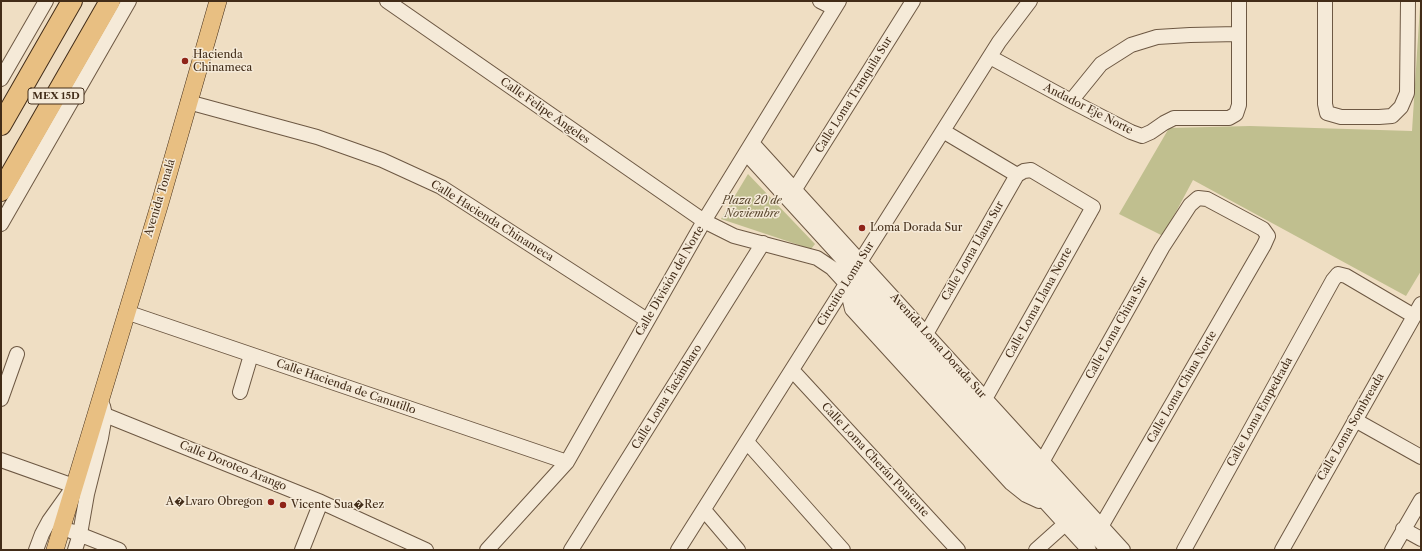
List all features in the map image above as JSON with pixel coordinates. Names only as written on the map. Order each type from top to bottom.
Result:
[{"type":"highway","name":"MEX 15D","points":[[1,125],[72,1]]},
{"type":"highway","name":"MEX 15D","points":[[1,192],[110,1]]},
{"type":"main road","name":"Avenida Tonalá","points":[[55,550],[160,203],[218,1]]},
{"type":"street","points":[[1,79],[46,1]]},
{"type":"street","points":[[1,224],[129,1]]},
{"type":"street","name":"Calle Felipe Ángeles","points":[[387,1],[704,221]]},
{"type":"street","points":[[820,1],[836,4]]},
{"type":"street","name":"Calle Loma Tranquila Sur","points":[[794,189],[913,1]]},
{"type":"street","name":"Circuito Loma Sur","points":[[678,550],[999,42],[1030,1]]},
{"type":"street","points":[[1071,101],[1101,64],[1131,45],[1157,37],[1238,34],[1239,1]]},
{"type":"street","points":[[1325,1],[1324,104],[1327,113],[1340,117],[1379,117],[1392,116],[1401,107],[1407,93],[1408,1]]},
{"type":"street","name":"Calle División del Norte","points":[[487,550],[567,462],[704,221],[836,4]]},
{"type":"street","name":"Andador Eje Norte","points":[[990,57],[1071,101],[1142,136],[1174,118],[1229,118],[1236,114],[1239,105],[1238,34]]},
{"type":"street","name":"Calle Hacienda Chinameca","points":[[188,102],[317,137],[382,160],[441,187],[647,320]]},
{"type":"street","points":[[943,131],[1020,173]]},
{"type":"street","name":"Avenida Loma Dorada Sur","points":[[749,148],[794,189],[854,273],[1064,516],[1089,550]]},
{"type":"street","name":"Avenida Loma Dorada Sur","points":[[749,148],[1045,503],[1064,516],[1098,531],[1123,550]]},
{"type":"street","name":"Calle Loma Llana Norte","points":[[985,399],[1093,207],[1031,170],[1020,173]]},
{"type":"street","name":"Calle Loma Llana Sur","points":[[926,334],[1020,173]]},
{"type":"street","name":"Calle Loma China Norte","points":[[1098,531],[1268,236],[1263,229],[1207,199],[1198,198]]},
{"type":"street","name":"Calle Loma China Sur","points":[[1042,462],[1162,248],[1190,205],[1198,198]]},
{"type":"street","name":"Avenida Loma Dorada Sur","points":[[704,221],[734,236],[816,258],[832,268],[854,273],[926,334],[1042,462],[1098,531],[1108,550]]},
{"type":"street","name":"Calle Loma Tacámbaro","points":[[571,550],[763,243]]},
{"type":"street","name":"Calle Loma Empedrada","points":[[1184,550],[1333,280],[1338,274],[1346,276],[1418,310]]},
{"type":"street","name":"Calle Loma Sombreada","points":[[1282,550],[1354,420],[1418,310]]},
{"type":"street","name":"Calle Hacienda de Canutillo","points":[[126,312],[567,462]]},
{"type":"street","points":[[1,399],[17,354]]},
{"type":"street","points":[[240,392],[251,355]]},
{"type":"street","name":"Calle Loma Cherán Poniente","points":[[792,370],[958,550]]},
{"type":"street","name":"Avenida Tonalá","points":[[75,550],[80,534],[87,494],[101,438],[105,414],[101,396]]},
{"type":"street","name":"Calle Doroteo Arango","points":[[105,414],[321,502],[426,550]]},
{"type":"street","points":[[1354,420],[1421,456]]},
{"type":"street","points":[[747,442],[843,550]]},
{"type":"street","points":[[1,460],[74,486]]},
{"type":"street","name":"Avenida Tonalá","points":[[36,550],[49,521],[74,486]]},
{"type":"street","points":[[1392,550],[1421,500]]},
{"type":"street","points":[[302,550],[321,502]]},
{"type":"street","points":[[704,510],[738,550]]},
{"type":"street","points":[[1036,550],[1064,516]]},
{"type":"street","points":[[62,527],[119,550]]},
{"type":"street","points":[[1403,529],[1421,538]]},
{"type":"green space","points":[[1420,6],[1421,271],[1406,296],[1193,180],[1163,236],[1119,214],[1169,128],[1250,126],[1412,131]]},
{"type":"green space","name":"Plaza 20 de Noviembre","points":[[748,174],[815,244],[811,249],[721,219]]},
{"type":"place","name":"Hacienda Chinameca","points":[[185,61]]},
{"type":"place","name":"Loma Dorada Sur","points":[[862,228]]},
{"type":"place","name":"A�Lvaro Obregon","points":[[271,502]]},
{"type":"place","name":"Vicente Sua�Rez","points":[[283,505]]}]
